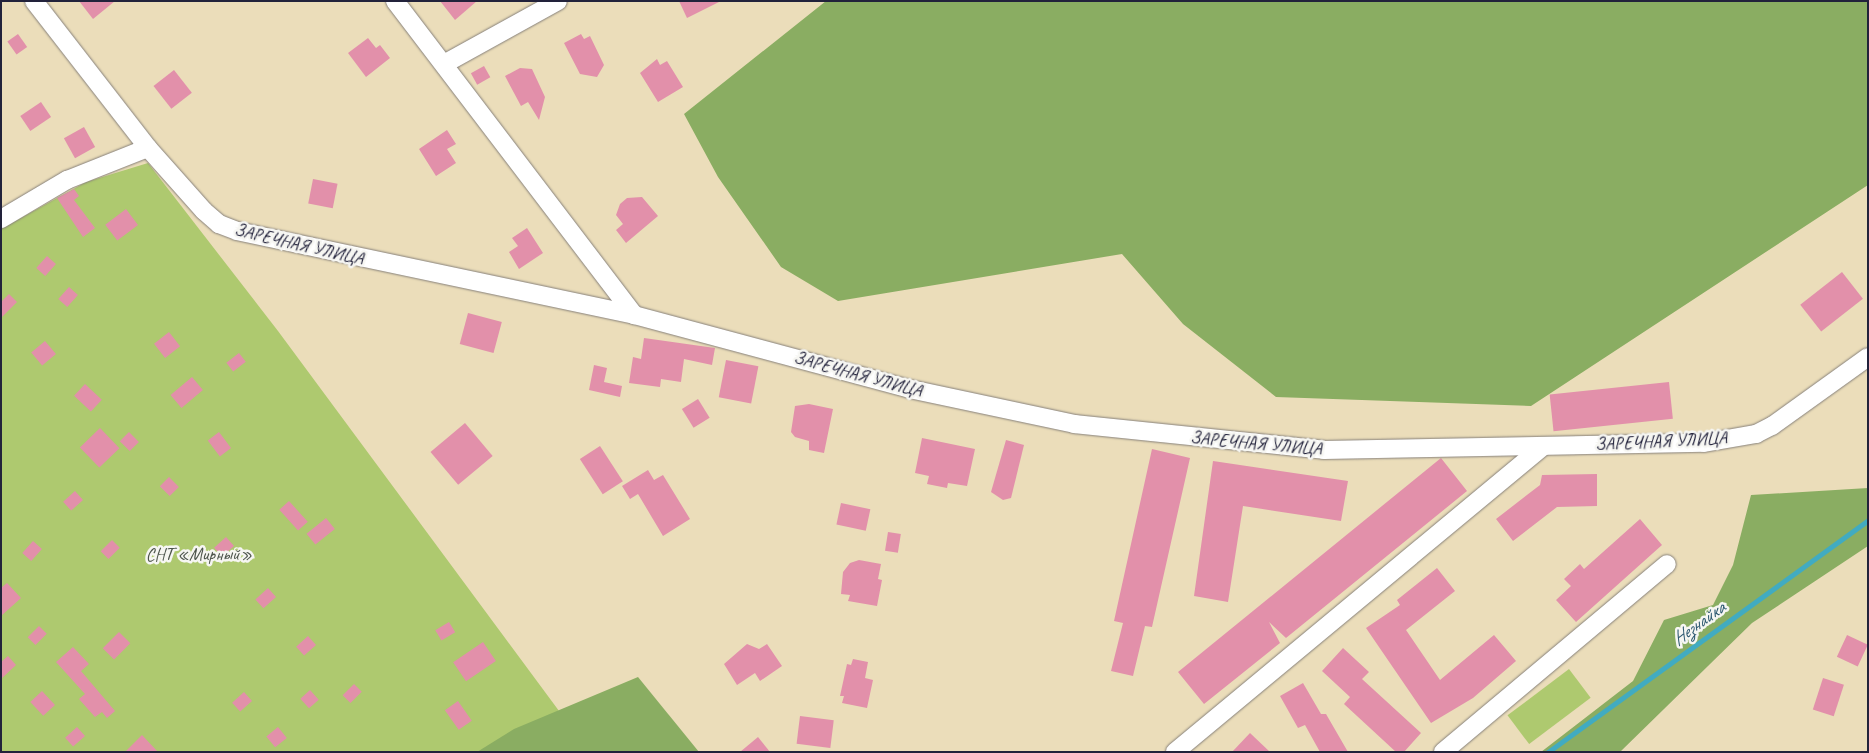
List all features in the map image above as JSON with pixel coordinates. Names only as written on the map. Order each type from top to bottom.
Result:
[{"type":"street","name":"ЗАРЕЧНАЯ УЛИЦА","points":[[34,1],[148,148],[218,224],[237,231],[634,315],[910,389],[1074,424],[1324,450],[1704,443],[1756,434],[1787,418],[1868,358]]},
{"type":"street","points":[[395,1],[634,315]]},
{"type":"street","points":[[444,64],[558,1]]},
{"type":"street","points":[[1,219],[67,180],[148,148]]},
{"type":"street","points":[[1175,752],[1544,446]]},
{"type":"street","points":[[1443,752],[1667,564]]},
{"type":"green space","points":[[826,1],[1868,1],[1868,185],[1531,406],[1276,397],[1183,324],[1122,254],[838,301],[781,267],[718,177],[684,114]]},
{"type":"green space","name":"СНТ «Мирный»","points":[[148,163],[278,331],[562,715],[692,752],[1,752],[1,229],[86,182]]},
{"type":"green space","points":[[1868,488],[1868,546],[1752,623],[1620,752],[1541,752],[1633,681],[1664,620],[1713,605],[1733,565],[1751,495]]},
{"type":"green space","points":[[1569,669],[1591,698],[1529,744],[1508,715]]},
{"type":"green space","points":[[638,677],[699,752],[477,752],[514,729]]},
{"type":"building","points":[[79,1],[115,1],[93,19]]},
{"type":"building","points":[[440,1],[477,1],[455,20]]},
{"type":"building","points":[[679,1],[721,1],[687,18]]},
{"type":"building","points":[[18,34],[27,47],[17,55],[7,41]]},
{"type":"building","points":[[581,34],[584,39],[590,36],[604,65],[597,77],[580,74],[564,43]]},
{"type":"building","points":[[368,38],[376,48],[380,45],[390,58],[366,77],[348,53]]},
{"type":"building","points":[[657,59],[660,65],[667,61],[683,87],[658,102],[640,73]]},
{"type":"building","points":[[484,66],[490,77],[477,85],[471,73]]},
{"type":"building","points":[[520,68],[532,69],[545,97],[539,120],[528,102],[521,106],[505,76]]},
{"type":"building","points":[[174,70],[192,93],[171,109],[154,86]]},
{"type":"building","points":[[41,102],[51,117],[30,131],[20,116]]},
{"type":"building","points":[[84,127],[95,147],[75,158],[64,138]]},
{"type":"building","points":[[447,130],[456,144],[447,149],[456,163],[436,176],[419,149]]},
{"type":"building","points":[[313,179],[338,184],[333,208],[308,204]]},
{"type":"building","points":[[74,189],[79,196],[74,200],[95,228],[83,237],[57,198]]},
{"type":"building","points":[[642,197],[658,216],[626,243],[616,230],[623,224],[616,215],[620,204],[627,198]]},
{"type":"building","points":[[126,209],[138,225],[117,241],[105,225]]},
{"type":"building","points":[[527,228],[543,253],[519,269],[509,252],[518,246],[512,238]]},
{"type":"building","points":[[47,256],[56,264],[45,276],[36,268]]},
{"type":"building","points":[[1842,272],[1863,299],[1821,331],[1800,305]]},
{"type":"building","points":[[69,287],[78,295],[67,307],[58,299]]},
{"type":"building","points":[[9,294],[17,302],[1,318],[1,302]]},
{"type":"building","points":[[468,313],[502,322],[494,353],[460,344]]},
{"type":"building","points":[[169,332],[180,346],[165,358],[154,344]]},
{"type":"building","points":[[644,338],[715,348],[712,365],[684,359],[681,382],[661,379],[660,387],[629,383],[633,357],[641,359]]},
{"type":"building","points":[[45,341],[56,354],[42,366],[31,353]]},
{"type":"building","points":[[239,353],[246,362],[233,372],[226,363]]},
{"type":"building","points":[[726,360],[758,366],[751,404],[719,397]]},
{"type":"building","points":[[594,365],[607,368],[604,382],[622,386],[620,397],[589,390]]},
{"type":"building","points":[[192,377],[203,390],[181,408],[171,395]]},
{"type":"building","points":[[1669,382],[1673,419],[1554,431],[1550,395]]},
{"type":"building","points":[[85,384],[102,400],[91,411],[74,396]]},
{"type":"building","points":[[698,399],[710,418],[694,428],[682,409]]},
{"type":"building","points":[[809,404],[833,409],[824,453],[809,450],[809,441],[795,437],[791,432],[795,406]]},
{"type":"building","points":[[465,423],[493,456],[458,485],[431,452]]},
{"type":"building","points":[[100,428],[119,448],[99,468],[80,447]]},
{"type":"building","points":[[129,432],[139,442],[130,451],[120,441]]},
{"type":"building","points":[[219,432],[231,448],[220,456],[208,440]]},
{"type":"building","points":[[922,438],[975,449],[967,486],[948,483],[947,488],[927,484],[929,476],[915,473]]},
{"type":"building","points":[[1006,440],[1024,445],[1011,498],[1003,500],[991,492]]},
{"type":"building","points":[[600,446],[623,481],[603,494],[580,459]]},
{"type":"building","points":[[1152,449],[1190,458],[1152,627],[1145,626],[1133,676],[1111,671],[1123,623],[1114,621]]},
{"type":"building","points":[[1441,458],[1467,491],[1286,638],[1269,622],[1280,643],[1204,704],[1178,672]]},
{"type":"building","points":[[1213,461],[1348,481],[1341,521],[1243,506],[1228,602],[1194,596]]},
{"type":"building","points":[[648,470],[654,480],[663,475],[690,519],[663,536],[638,494],[630,499],[622,486]]},
{"type":"building","points":[[1597,474],[1597,506],[1557,507],[1513,541],[1496,519],[1540,485],[1542,475]]},
{"type":"building","points":[[169,477],[179,487],[170,496],[160,486]]},
{"type":"building","points":[[75,491],[83,500],[71,511],[63,502]]},
{"type":"building","points":[[289,501],[308,522],[298,531],[279,510]]},
{"type":"building","points":[[841,503],[870,509],[866,531],[836,525]]},
{"type":"building","points":[[326,518],[335,529],[315,545],[307,534]]},
{"type":"building","points":[[1640,519],[1662,545],[1576,622],[1556,600],[1571,586],[1564,579],[1580,564],[1584,569]]},
{"type":"building","points":[[888,532],[901,534],[898,553],[885,551]]},
{"type":"building","points":[[226,537],[234,546],[222,557],[214,548]]},
{"type":"building","points":[[112,540],[120,548],[108,559],[101,551]]},
{"type":"building","points":[[33,541],[42,549],[31,561],[22,553]]},
{"type":"building","points":[[859,560],[881,564],[878,579],[882,580],[877,606],[848,601],[850,595],[841,594],[843,572],[850,563]]},
{"type":"building","points":[[1437,568],[1455,591],[1406,630],[1440,680],[1494,635],[1516,661],[1473,698],[1431,723],[1366,628],[1400,605],[1397,600]]},
{"type":"building","points":[[7,583],[21,598],[1,616],[1,588]]},
{"type":"building","points":[[268,588],[276,597],[263,608],[255,599]]},
{"type":"building","points":[[449,622],[455,632],[441,641],[435,630]]},
{"type":"building","points":[[39,626],[47,634],[35,645],[28,637]]},
{"type":"building","points":[[119,632],[130,643],[114,660],[103,648]]},
{"type":"building","points":[[1847,635],[1868,645],[1858,666],[1837,657]]},
{"type":"building","points":[[308,636],[316,645],[304,656],[296,647]]},
{"type":"building","points":[[483,642],[496,661],[466,681],[453,662]]},
{"type":"building","points":[[747,644],[759,649],[767,644],[782,666],[760,681],[755,673],[737,685],[724,664]]},
{"type":"building","points":[[73,647],[89,664],[81,671],[115,711],[107,718],[102,712],[95,717],[79,699],[85,694],[56,662]]},
{"type":"building","points":[[1343,648],[1369,672],[1362,679],[1421,733],[1404,752],[1396,752],[1344,704],[1350,697],[1322,671]]},
{"type":"building","points":[[8,656],[16,665],[1,679],[1,662]]},
{"type":"building","points":[[853,659],[868,662],[865,678],[873,680],[867,708],[842,703],[844,696],[840,696],[847,664],[851,665]]},
{"type":"building","points":[[1823,678],[1844,685],[1834,716],[1813,709]]},
{"type":"building","points":[[1303,683],[1321,714],[1326,714],[1348,752],[1320,752],[1305,725],[1298,728],[1280,696]]},
{"type":"building","points":[[354,684],[362,692],[350,703],[343,695]]},
{"type":"building","points":[[310,690],[319,700],[309,708],[300,699]]},
{"type":"building","points":[[42,691],[55,705],[43,716],[30,702]]},
{"type":"building","points":[[244,692],[252,701],[240,712],[232,703]]},
{"type":"building","points":[[458,701],[472,721],[459,730],[445,710]]},
{"type":"building","points":[[800,716],[834,720],[830,748],[797,744]]},
{"type":"building","points":[[77,727],[85,736],[73,747],[65,738]]},
{"type":"building","points":[[278,727],[287,738],[275,747],[266,736]]},
{"type":"building","points":[[1250,733],[1270,752],[1232,752]]},
{"type":"building","points":[[142,735],[158,752],[125,752]]},
{"type":"building","points":[[758,737],[770,752],[740,752]]},
{"type":"waterway","name":"Незнайка","points":[[1548,752],[1868,520]]}]
